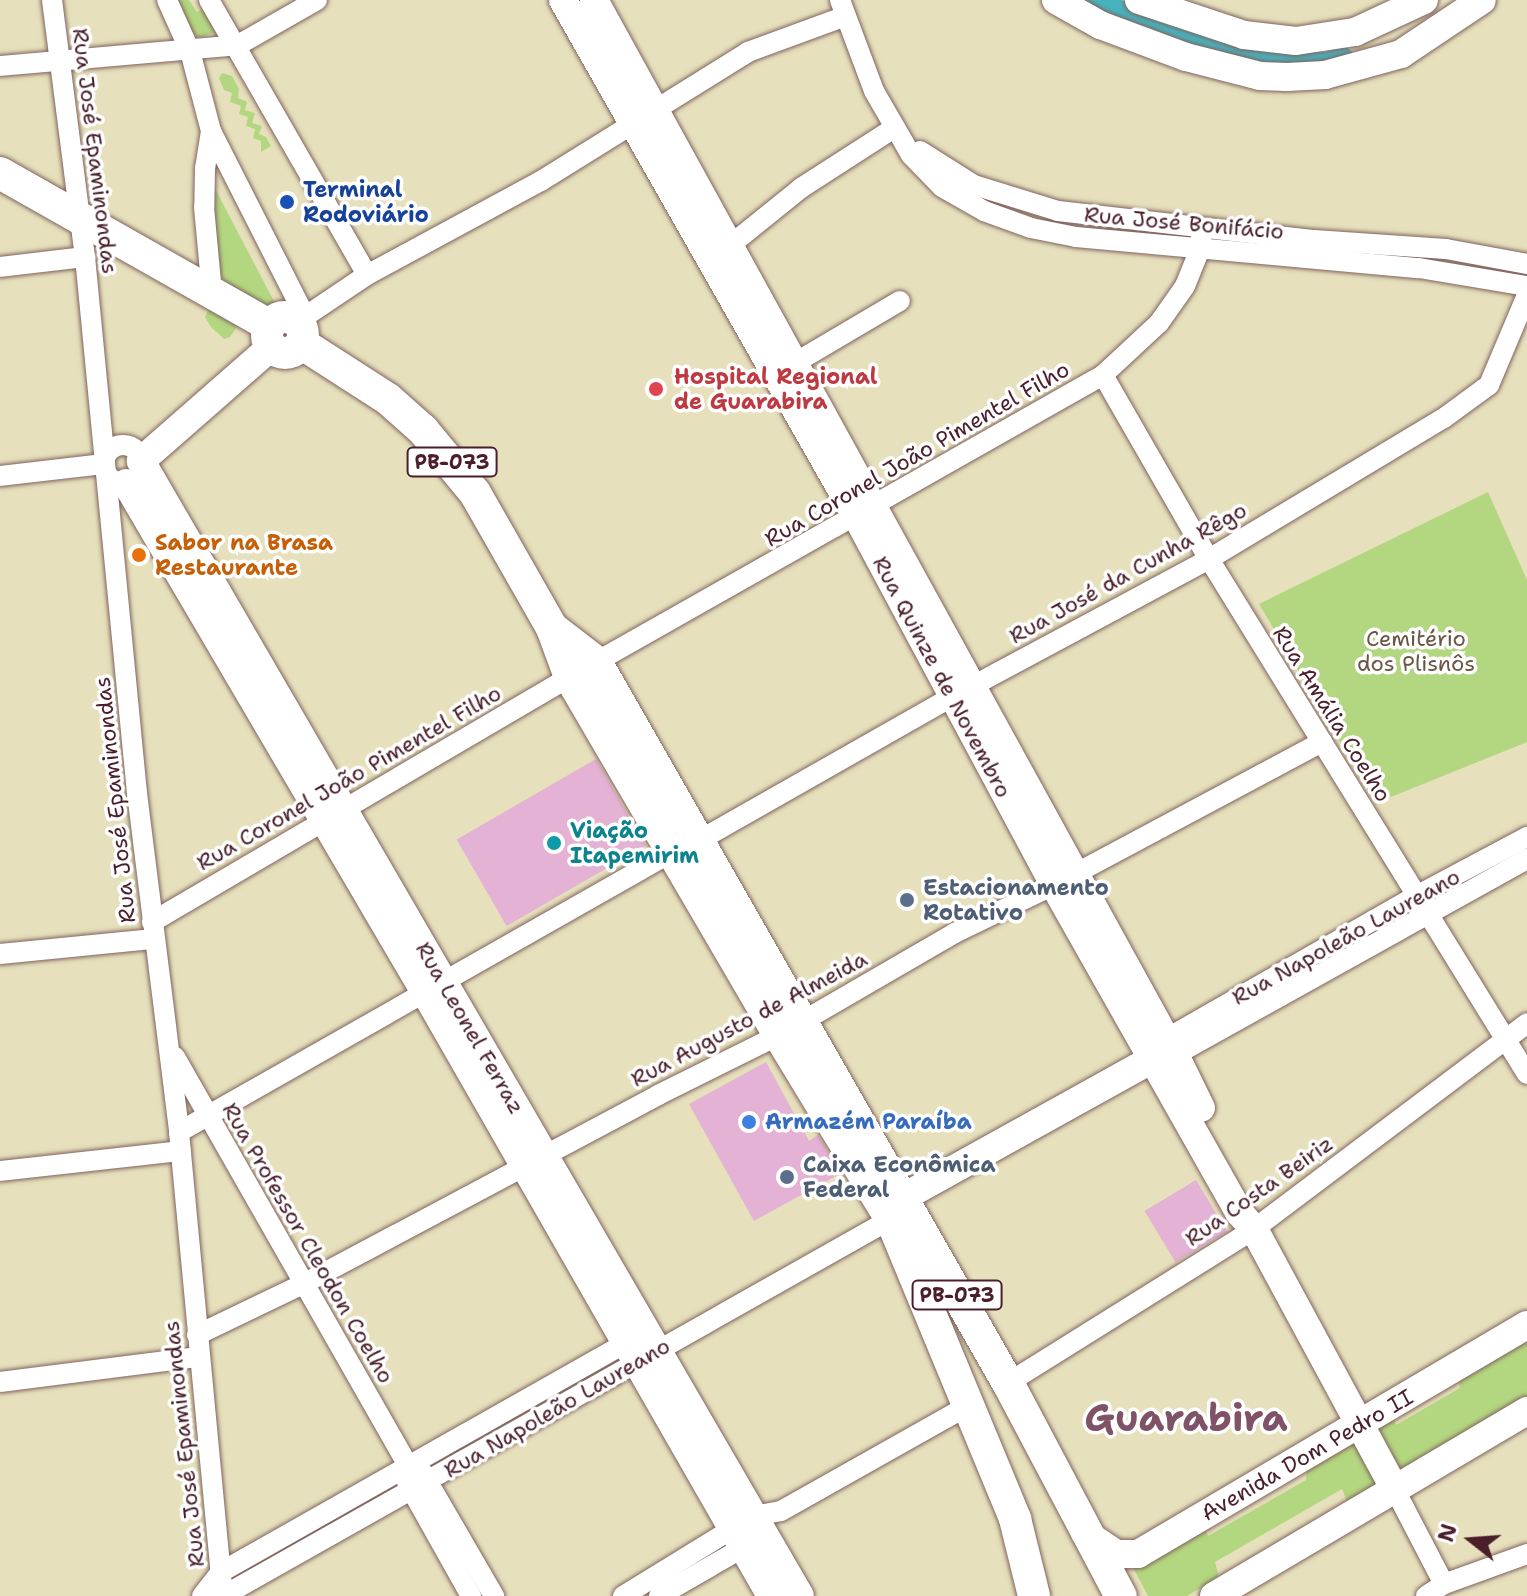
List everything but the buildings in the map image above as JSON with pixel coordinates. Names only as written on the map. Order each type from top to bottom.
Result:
[{"type":"main road","name":"PB-073","points":[[0,173],[212,293],[289,330],[364,381],[423,430],[475,493],[552,628],[583,670],[896,1208],[1008,1383],[1114,1584]]},
{"type":"main road","name":"PB-073","points":[[896,1208],[1015,1519],[1032,1596]]},
{"type":"main road","points":[[969,1405],[988,1417],[1002,1412],[1010,1399],[1008,1383]]},
{"type":"street","name":"Rua José Epaminondas","points":[[52,0],[85,257],[153,930],[180,1142],[223,1596]]},
{"type":"street","points":[[167,0],[190,51],[211,131],[289,330]]},
{"type":"street","points":[[209,0],[238,45],[367,275]]},
{"type":"street","points":[[0,66],[238,45],[317,0]]},
{"type":"street","points":[[563,0],[642,118]]},
{"type":"street","points":[[594,0],[642,118]]},
{"type":"street","points":[[1056,0],[1100,25],[1186,57],[1260,76],[1287,77],[1325,75],[1401,54],[1482,0]]},
{"type":"street","points":[[1139,0],[1244,35],[1296,41],[1355,32],[1424,0]]},
{"type":"street","points":[[131,463],[108,452],[104,464],[111,479],[131,463],[289,330],[367,275],[541,181],[748,52],[843,8]]},
{"type":"street","name":"Rua José Bonifácio","points":[[843,8],[889,119],[924,162],[965,203],[1031,228],[1076,237],[1200,249],[1446,249],[1527,264]]},
{"type":"street","name":"Rua Quinze de Novembro","points":[[642,118],[728,247],[793,364],[865,512]]},
{"type":"street","name":"Rua Quinze de Novembro","points":[[642,118],[865,512],[1064,879],[1165,1051],[1239,1212],[1254,1229],[1362,1423],[1444,1584]]},
{"type":"street","points":[[728,247],[889,119]]},
{"type":"street","points":[[211,131],[205,159],[204,207],[212,293]]},
{"type":"street","name":"Rua José Bonifácio","points":[[924,162],[974,185],[1058,211],[1202,228],[1527,286]]},
{"type":"street","name":"Rua Coronel João Pimentel Filho","points":[[153,930],[335,816],[583,670],[1103,375],[1159,323],[1185,286],[1200,249],[1202,228]]},
{"type":"street","points":[[0,267],[85,257]]},
{"type":"street","name":"Rua José da Cunha Rêgo","points":[[0,1171],[180,1142],[206,1117],[685,846],[1209,559],[1484,391],[1527,295]]},
{"type":"street","points":[[793,364],[900,301]]},
{"type":"street","name":"Rua Amália Coelho","points":[[1103,375],[1209,559],[1527,1074]]},
{"type":"street","points":[[102,427],[131,463]]},
{"type":"street","name":"Rua Leonel Ferraz","points":[[131,463],[642,1347],[800,1596]]},
{"type":"street","points":[[0,476],[104,464]]},
{"type":"street","name":"Rua Augusto de Almeida","points":[[197,1335],[305,1283],[790,1029],[955,933],[1064,879],[1322,742]]},
{"type":"street","name":"Rua Napoleão Laureano","points":[[202,1596],[221,1572],[409,1467],[642,1347],[896,1208],[1420,904],[1527,837]]},
{"type":"street","name":"Rua Napoleão Laureano","points":[[1420,904],[1527,859]]},
{"type":"street","points":[[0,954],[153,930]]},
{"type":"street","name":"Rua Costa Beiriz","points":[[1008,1383],[1254,1229],[1527,1023]]},
{"type":"street","name":"Rua Professor Cleodon Coelho","points":[[167,1043],[206,1117],[420,1486],[494,1596]]},
{"type":"street","name":"Avenida Dom Pedro II","points":[[1085,1533],[1116,1554],[1138,1554],[1527,1325]]},
{"type":"street","name":"Rua Napoleão Laureano","points":[[223,1596],[420,1486],[642,1347]]},
{"type":"street","points":[[0,1382],[198,1357]]},
{"type":"street","points":[[623,1596],[755,1528],[969,1405]]},
{"type":"street","points":[[1214,1596],[1527,1411]]},
{"type":"street","name":"Rua Professor Cleodon Coelho","points":[[420,1486],[471,1596]]},
{"type":"street","points":[[659,1596],[755,1528]]},
{"type":"street","name":"Rua Leonel Ferraz","points":[[755,1528],[771,1596]]},
{"type":"street","points":[[1426,1596],[1444,1584],[1527,1554]]},
{"type":"green space","points":[[173,0],[189,0],[197,12],[205,8],[219,31],[200,37],[192,34]]},
{"type":"green space","points":[[222,73],[232,76],[239,89],[238,98],[247,102],[245,110],[255,113],[252,123],[262,126],[259,134],[266,137],[271,146],[261,152],[261,141],[253,138],[255,129],[246,126],[248,117],[239,114],[241,106],[230,102],[232,93],[224,90],[219,78]]},
{"type":"green space","points":[[211,181],[277,307],[277,313],[225,282],[216,267]]},
{"type":"green space","points":[[209,308],[238,325],[230,337],[224,339],[211,327],[205,317]]},
{"type":"green space","name":"Cemitério dos Plisnôs","points":[[1488,492],[1527,580],[1527,742],[1376,803],[1259,604]]},
{"type":"green space","points":[[1527,1335],[1527,1398],[1400,1471],[1376,1424],[1392,1414],[1396,1425],[1460,1388],[1458,1375]]},
{"type":"green space","points":[[1354,1438],[1378,1486],[1348,1504],[1342,1489],[1215,1562],[1219,1577],[1187,1596],[1148,1596],[1131,1564],[1203,1524],[1208,1536],[1306,1480],[1307,1465]]},
{"type":"waterway","points":[[1094,0],[1194,40],[1263,59],[1326,62],[1343,57]]},
{"type":"place","name":"Terminal Rodoviário","points":[[287,202]]},
{"type":"place","name":"Hospital Regional de Guarabira","points":[[656,389]]},
{"type":"place","name":"Sabor na Brasa Restaurante","points":[[139,555]]},
{"type":"place","name":"Viação Itapemirim","points":[[554,843]]},
{"type":"place","name":"Estacionamento Rotativo","points":[[907,900]]},
{"type":"place","name":"Armazém Paraíba","points":[[749,1122]]},
{"type":"place","name":"Caixa Econômica Federal","points":[[787,1177]]},
{"type":"district","name":"Guarabira","points":[[1186,1418]]}]
